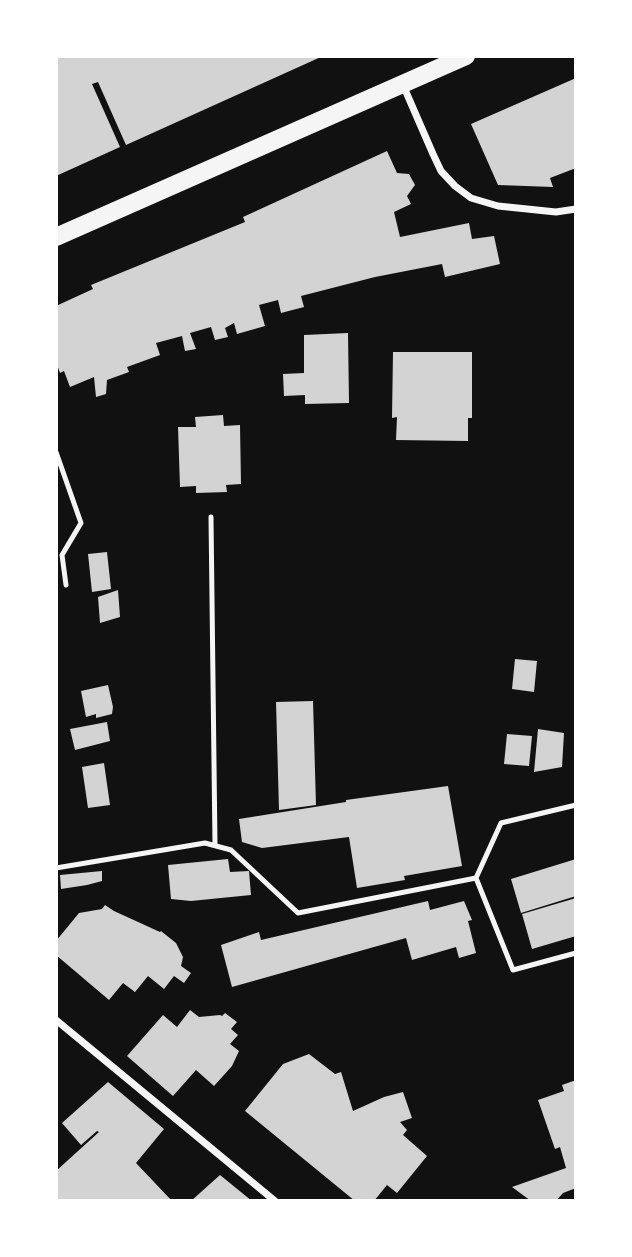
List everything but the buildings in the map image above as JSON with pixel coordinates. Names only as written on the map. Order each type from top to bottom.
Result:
[{"type":"main road","points":[[56,237],[466,56]]},
{"type":"street","points":[[402,84],[441,170],[455,186],[471,198],[498,206],[556,212],[576,209]]},
{"type":"street","points":[[56,1020],[275,1201]]},
{"type":"lane","points":[[56,452],[81,523],[62,555],[66,585]]},
{"type":"lane","points":[[211,517],[215,845]]},
{"type":"lane","points":[[576,804],[501,823],[476,878],[513,971],[576,953]]},
{"type":"lane","points":[[56,868],[205,843],[231,850],[298,913],[476,878]]}]
